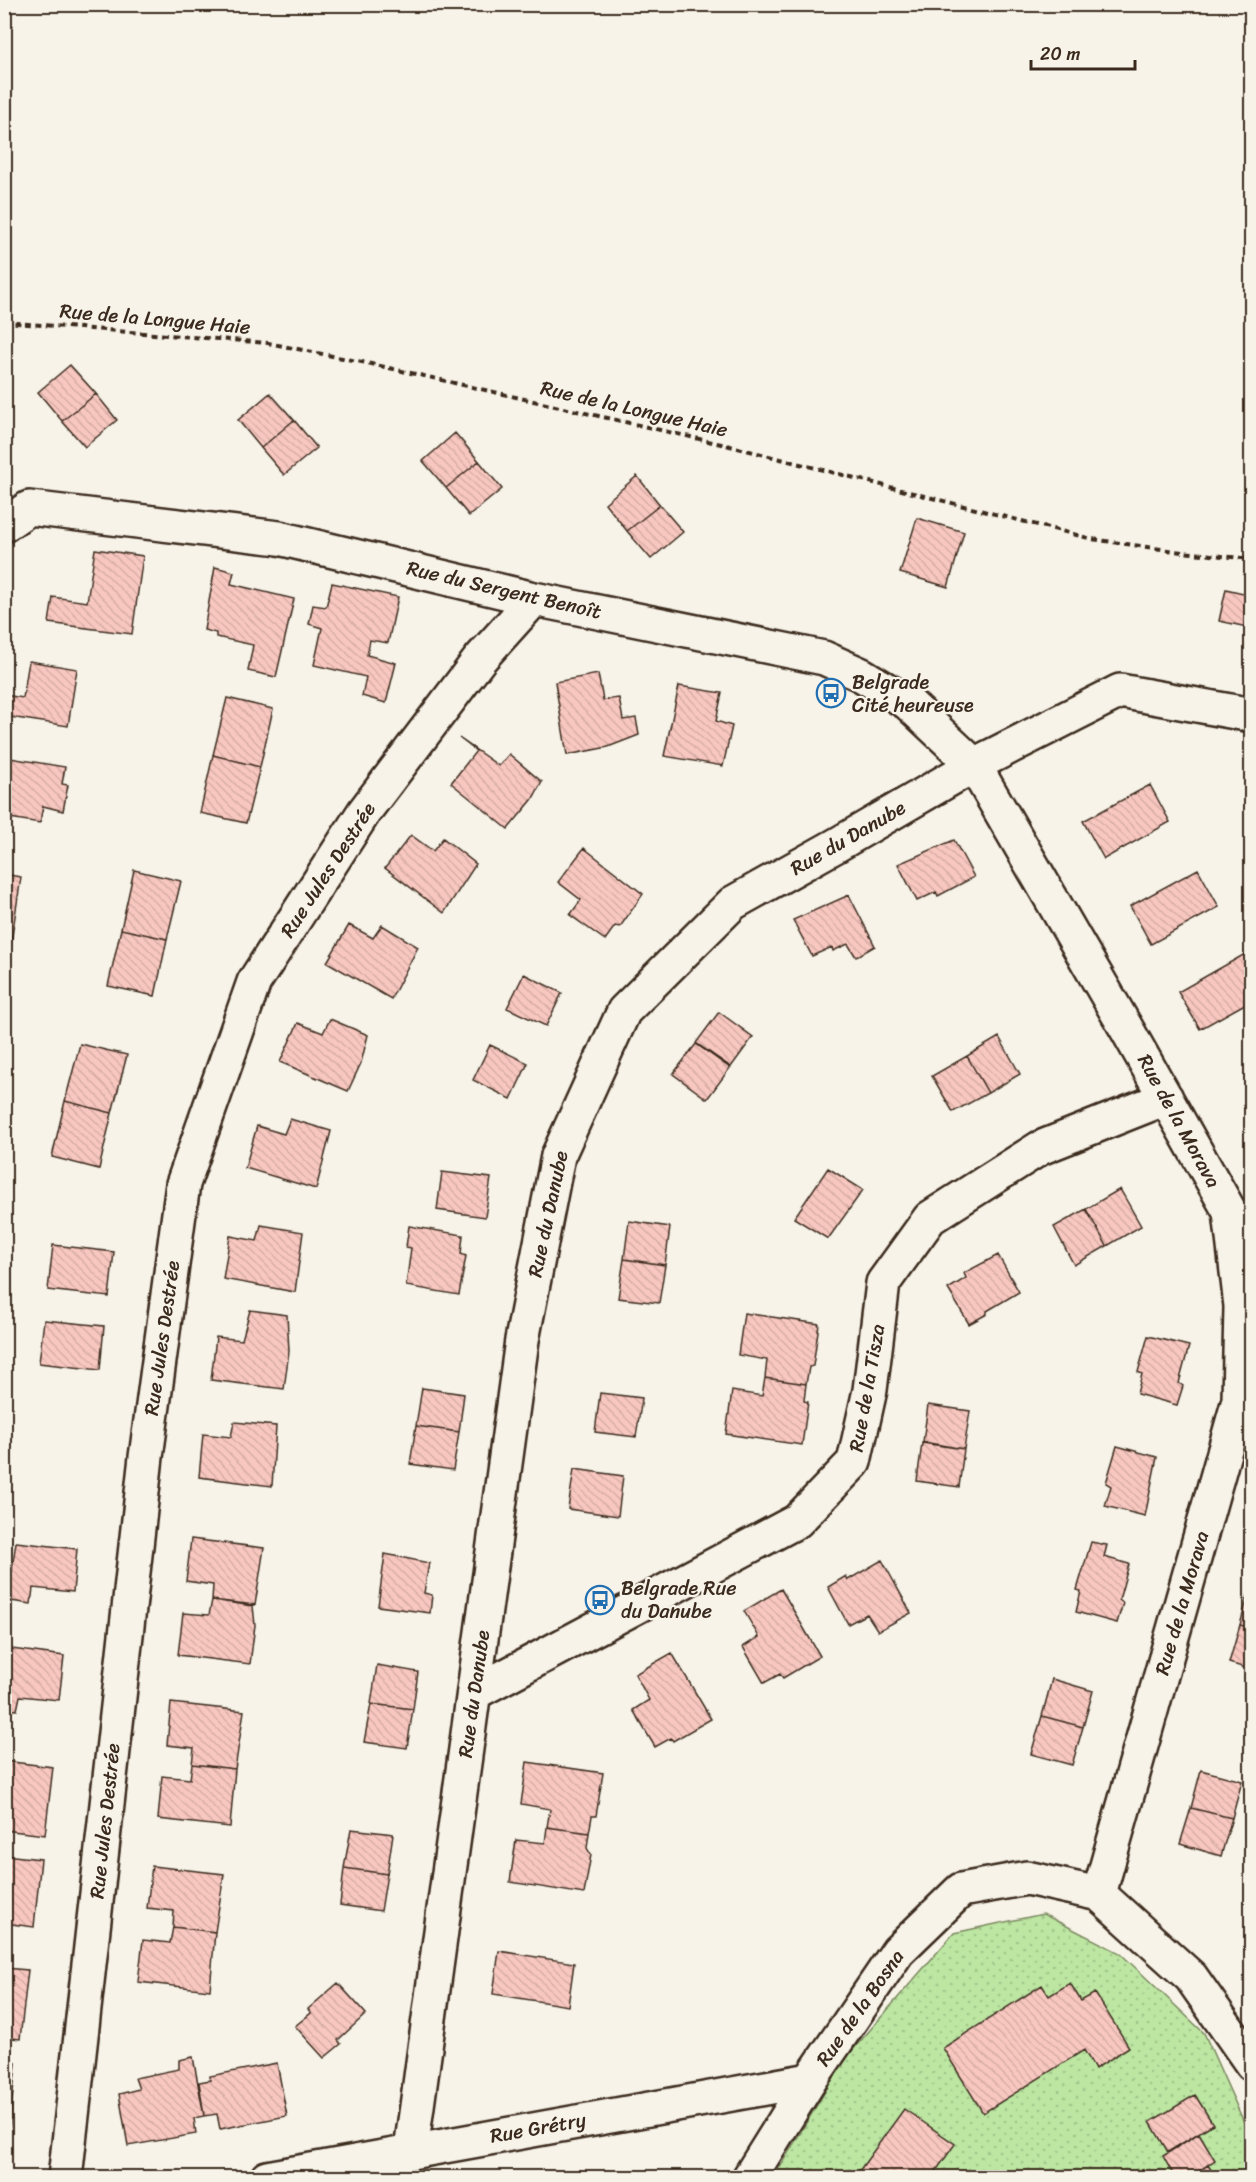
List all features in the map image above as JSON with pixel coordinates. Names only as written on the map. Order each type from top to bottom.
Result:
[{"type":"street","name":"Rue du Sergent Benoît","points":[[4,525],[29,508],[279,538],[534,599],[824,658],[862,675],[908,703],[974,765]]},
{"type":"street","name":"Rue Jules Destrée","points":[[66,2178],[146,1457],[183,1184],[254,982],[364,812],[480,659],[534,599]]},
{"type":"street","name":"Rue du Danube","points":[[411,2150],[522,1340],[558,1156],[624,1011],[733,903],[974,765],[1120,691],[1251,715]]},
{"type":"street","name":"Rue de la Morava","points":[[974,765],[1230,1212],[1241,1306],[1239,1400],[1099,1894]]},
{"type":"street","name":"Rue de la Tisza","points":[[474,1693],[797,1521],[854,1462],[870,1390],[883,1283],[930,1218],[1040,1148],[1166,1098]]},
{"type":"street","name":"Rue de la Bosna","points":[[749,2178],[810,2080],[898,1951],[961,1890],[1027,1878],[1099,1894],[1191,1977],[1251,2064]]},
{"type":"street","name":"Rue Grétry","points":[[267,2178],[411,2150],[810,2080]]},
{"type":"path","name":"Rue de la Longue Haie","points":[[4,322],[279,346],[367,363],[730,446],[1092,539],[1251,559]]},
{"type":"green space","points":[[1043,1914],[1120,1953],[1204,2033],[1251,2138],[1251,2177],[773,2178],[844,2060],[954,1933]]},
{"type":"building","points":[[70,365],[96,394],[62,421],[38,392]]},
{"type":"building","points":[[270,393],[294,420],[261,448],[238,420]]},
{"type":"building","points":[[96,394],[117,420],[85,447],[62,421]]},
{"type":"building","points":[[294,420],[317,448],[284,475],[261,448]]},
{"type":"building","points":[[455,433],[479,461],[446,488],[423,461]]},
{"type":"building","points":[[479,461],[502,489],[469,516],[446,488]]},
{"type":"building","points":[[637,476],[660,505],[627,531],[605,503]]},
{"type":"building","points":[[660,505],[683,532],[651,559],[627,531]]},
{"type":"building","points":[[917,518],[964,532],[948,587],[900,573]]},
{"type":"building","points":[[95,549],[143,556],[132,634],[49,623],[53,597],[87,602]]},
{"type":"building","points":[[215,567],[234,572],[231,584],[294,599],[276,677],[248,671],[253,645],[216,637],[216,633],[204,630]]},
{"type":"building","points":[[332,583],[398,597],[388,643],[370,640],[367,655],[396,663],[386,703],[362,696],[366,677],[314,665],[322,628],[309,624],[313,605],[326,607]]},
{"type":"building","points":[[1226,589],[1252,595],[1252,628],[1219,621]]},
{"type":"building","points":[[29,661],[77,669],[68,726],[4,716],[4,695],[23,698]]},
{"type":"building","points":[[598,674],[603,700],[619,698],[623,720],[636,718],[639,735],[608,747],[567,755],[555,682]]},
{"type":"building","points":[[679,686],[722,693],[716,721],[732,726],[723,766],[664,756]]},
{"type":"building","points":[[227,698],[273,709],[260,767],[213,755]]},
{"type":"building","points":[[459,738],[499,766],[509,754],[542,782],[532,800],[508,829],[451,783],[476,751]]},
{"type":"building","points":[[213,755],[260,767],[246,823],[200,813]]},
{"type":"building","points":[[4,757],[65,767],[62,784],[68,785],[63,811],[43,806],[40,823],[4,817]]},
{"type":"building","points":[[1150,785],[1170,822],[1104,859],[1083,821]]},
{"type":"building","points":[[411,835],[433,851],[443,838],[476,864],[444,913],[385,868]]},
{"type":"building","points":[[954,840],[974,877],[938,896],[936,892],[917,901],[898,864]]},
{"type":"building","points":[[584,848],[643,894],[620,927],[615,926],[605,940],[570,915],[581,900],[558,882]]},
{"type":"building","points":[[1198,869],[1219,907],[1151,944],[1130,906]]},
{"type":"building","points":[[134,870],[181,881],[167,939],[121,929]]},
{"type":"building","points":[[4,874],[21,877],[12,936],[4,935]]},
{"type":"building","points":[[849,895],[875,946],[856,957],[848,944],[833,951],[832,947],[812,956],[793,920]]},
{"type":"building","points":[[349,925],[373,938],[382,925],[418,947],[391,999],[327,962]]},
{"type":"building","points":[[121,929],[167,939],[155,996],[108,986]]},
{"type":"building","points":[[4,935],[12,936],[4,979]]},
{"type":"building","points":[[1245,954],[1252,965],[1252,1000],[1200,1029],[1178,992]]},
{"type":"building","points":[[524,974],[562,993],[546,1026],[507,1008]]},
{"type":"building","points":[[719,1012],[753,1037],[731,1067],[696,1043]]},
{"type":"building","points":[[330,1019],[368,1035],[361,1063],[348,1091],[280,1062],[298,1023],[323,1033]]},
{"type":"building","points":[[999,1037],[1020,1074],[988,1093],[967,1056]]},
{"type":"building","points":[[80,1044],[127,1055],[112,1113],[65,1101]]},
{"type":"building","points":[[696,1044],[730,1068],[707,1099],[673,1074]]},
{"type":"building","points":[[490,1045],[528,1063],[511,1099],[473,1080]]},
{"type":"building","points":[[967,1056],[988,1093],[953,1112],[932,1076]]},
{"type":"building","points":[[65,1101],[112,1113],[99,1169],[52,1157]]},
{"type":"building","points":[[290,1119],[331,1131],[316,1189],[245,1168],[257,1126],[284,1134]]},
{"type":"building","points":[[828,1168],[863,1190],[828,1239],[794,1218]]},
{"type":"building","points":[[442,1172],[491,1178],[485,1217],[437,1210]]},
{"type":"building","points":[[1120,1189],[1141,1226],[1107,1246],[1086,1209]]},
{"type":"building","points":[[1086,1209],[1107,1246],[1074,1265],[1054,1227]]},
{"type":"building","points":[[629,1221],[670,1227],[665,1265],[624,1259]]},
{"type":"building","points":[[261,1225],[303,1232],[295,1292],[223,1279],[230,1236],[257,1241]]},
{"type":"building","points":[[409,1226],[463,1235],[461,1254],[466,1256],[459,1295],[406,1286],[411,1248],[406,1247]]},
{"type":"building","points":[[53,1245],[114,1252],[109,1297],[48,1290]]},
{"type":"building","points":[[998,1255],[1019,1292],[969,1324],[948,1289],[966,1278],[964,1273]]},
{"type":"building","points":[[624,1259],[665,1265],[659,1303],[618,1298]]},
{"type":"building","points":[[250,1310],[287,1315],[289,1351],[284,1389],[211,1380],[216,1337],[242,1340]]},
{"type":"building","points":[[744,1313],[819,1324],[813,1366],[809,1367],[806,1384],[765,1378],[767,1360],[738,1355]]},
{"type":"building","points":[[44,1320],[104,1326],[100,1370],[39,1363]]},
{"type":"building","points":[[1148,1336],[1189,1346],[1179,1383],[1183,1386],[1177,1405],[1137,1394],[1142,1374],[1138,1372]]},
{"type":"building","points":[[765,1378],[806,1384],[804,1401],[808,1402],[802,1445],[726,1434],[732,1391],[762,1396]]},
{"type":"building","points":[[422,1388],[464,1394],[459,1432],[416,1426]]},
{"type":"building","points":[[600,1393],[642,1398],[636,1437],[595,1432]]},
{"type":"building","points":[[928,1405],[970,1411],[964,1449],[923,1442]]},
{"type":"building","points":[[234,1422],[276,1426],[272,1486],[199,1477],[203,1434],[231,1437]]},
{"type":"building","points":[[416,1426],[459,1432],[453,1470],[410,1464]]},
{"type":"building","points":[[922,1443],[964,1449],[959,1487],[917,1481]]},
{"type":"building","points":[[1117,1446],[1157,1457],[1145,1516],[1105,1506],[1111,1486],[1106,1483]]},
{"type":"building","points":[[574,1469],[623,1476],[618,1516],[568,1509]]},
{"type":"building","points":[[191,1539],[264,1548],[255,1605],[212,1600],[213,1585],[186,1581]]},
{"type":"building","points":[[16,1542],[77,1549],[73,1592],[33,1588],[31,1604],[4,1600],[4,1581],[10,1582]]},
{"type":"building","points":[[1091,1542],[1107,1545],[1104,1557],[1129,1564],[1119,1600],[1123,1603],[1117,1623],[1076,1612],[1081,1591],[1077,1590]]},
{"type":"building","points":[[385,1554],[429,1563],[424,1593],[432,1595],[430,1613],[378,1606]]},
{"type":"building","points":[[882,1560],[911,1613],[878,1631],[867,1614],[848,1624],[828,1587],[846,1576],[848,1580]]},
{"type":"building","points":[[781,1589],[820,1656],[783,1678],[780,1674],[764,1683],[743,1647],[759,1637],[744,1611]]},
{"type":"building","points":[[1250,1589],[1252,1589],[1252,1628],[1240,1625]]},
{"type":"building","points":[[212,1600],[253,1606],[255,1625],[250,1664],[178,1655],[183,1613],[209,1615]]},
{"type":"building","points":[[1240,1625],[1252,1628],[1252,1670],[1229,1663]]},
{"type":"building","points":[[4,1648],[64,1656],[59,1700],[20,1696],[17,1710],[4,1709]]},
{"type":"building","points":[[672,1653],[711,1719],[673,1741],[671,1738],[655,1747],[633,1710],[649,1700],[635,1674]]},
{"type":"building","points":[[377,1665],[418,1672],[413,1709],[371,1704]]},
{"type":"building","points":[[1052,1679],[1093,1691],[1083,1727],[1042,1716]]},
{"type":"building","points":[[171,1703],[244,1711],[235,1769],[192,1764],[194,1748],[167,1745]]},
{"type":"building","points":[[371,1704],[413,1709],[407,1748],[364,1742]]},
{"type":"building","points":[[1042,1716],[1083,1727],[1072,1765],[1031,1754]]},
{"type":"building","points":[[4,1761],[53,1767],[45,1835],[4,1830]]},
{"type":"building","points":[[527,1762],[603,1773],[596,1816],[592,1816],[589,1833],[547,1827],[550,1809],[521,1804]]},
{"type":"building","points":[[192,1764],[235,1769],[230,1827],[158,1819],[162,1776],[190,1779]]},
{"type":"building","points":[[1201,1770],[1242,1781],[1232,1818],[1191,1808]]},
{"type":"building","points":[[1191,1808],[1232,1818],[1221,1856],[1180,1844]]},
{"type":"building","points":[[547,1827],[589,1833],[587,1848],[591,1855],[584,1894],[510,1882],[516,1840],[545,1843]]},
{"type":"building","points":[[351,1829],[393,1834],[387,1874],[344,1868]]},
{"type":"building","points":[[4,1855],[41,1859],[34,1927],[4,1923]]},
{"type":"building","points":[[152,1866],[224,1874],[215,1932],[173,1927],[174,1911],[147,1908]]},
{"type":"building","points":[[344,1868],[387,1874],[381,1911],[340,1905]]},
{"type":"building","points":[[173,1927],[215,1932],[210,1990],[138,1982],[143,1940],[170,1943]]},
{"type":"building","points":[[499,1951],[574,1963],[568,2006],[493,1994]]},
{"type":"building","points":[[4,1968],[28,1970],[20,2039],[4,2037]]},
{"type":"building","points":[[338,1983],[366,2014],[338,2040],[341,2044],[324,2058],[295,2026],[311,2013],[308,2009]]},
{"type":"building","points":[[1070,1983],[1081,2001],[1095,1993],[1129,2047],[1095,2069],[1084,2050],[983,2113],[943,2048],[1042,1985],[1049,1996]]},
{"type":"building","points":[[193,2057],[204,2116],[194,2118],[196,2134],[128,2146],[119,2094],[139,2089],[135,2078],[179,2069],[179,2060]]},
{"type":"building","points":[[4,2062],[16,2063],[9,2130],[4,2130]]},
{"type":"building","points":[[277,2063],[287,2116],[220,2129],[217,2114],[204,2116],[199,2082],[210,2080],[210,2076]]},
{"type":"building","points":[[1195,2095],[1213,2124],[1168,2152],[1150,2122]]},
{"type":"building","points":[[904,2109],[955,2144],[931,2178],[854,2178]]},
{"type":"building","points":[[1199,2133],[1215,2160],[1188,2178],[1175,2178],[1163,2156]]},
{"type":"building","points":[[1208,2165],[1216,2178],[1188,2178]]},
{"type":"place","name":"Belgrade Cité heureuse","points":[[831,693]]},
{"type":"place","name":"Belgrade Rue du Danube","points":[[600,1600]]}]
